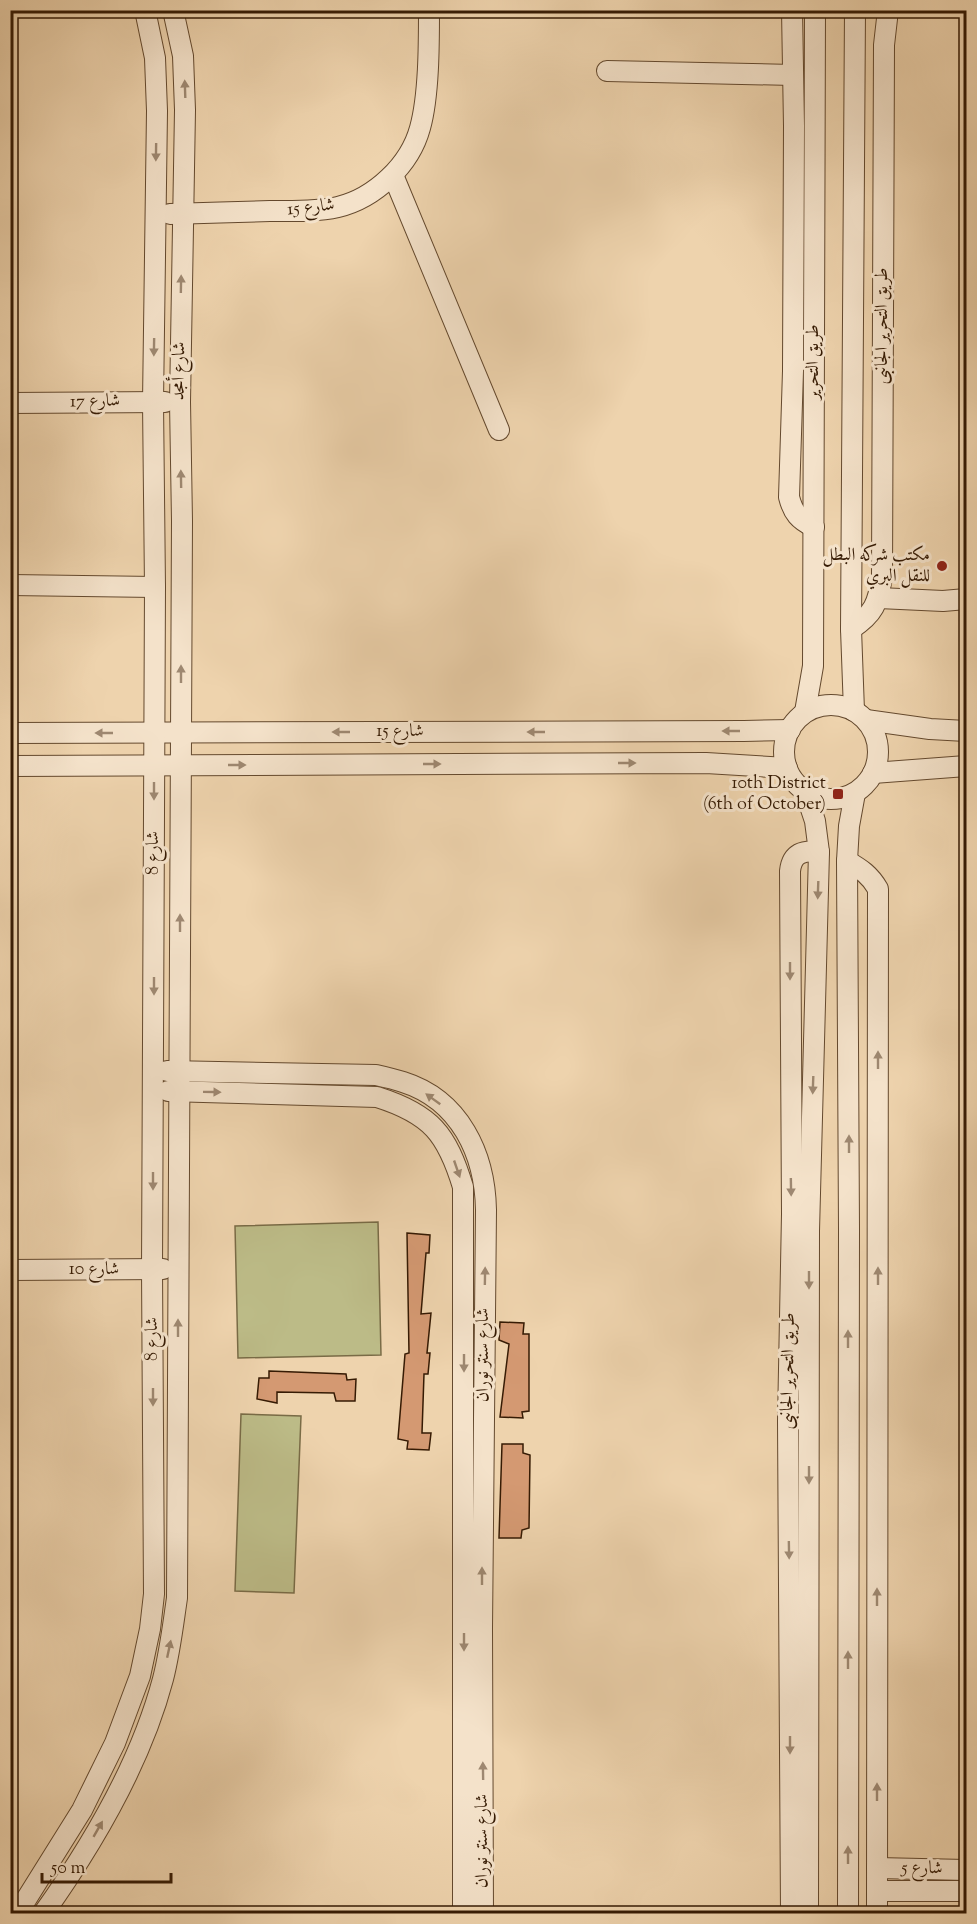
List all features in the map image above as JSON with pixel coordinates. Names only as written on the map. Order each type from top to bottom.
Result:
[{"type":"street","name":"شارع أمجد","points":[[145,10],[155,58],[157,111],[153,402],[154,732]]},
{"type":"street","name":"شارع أمجد","points":[[173,10],[183,57],[185,110],[180,402],[181,733]]},
{"type":"street","name":"شارع 15","points":[[155,214],[308,210],[339,206],[368,194],[393,175],[409,154],[420,130],[425,103],[429,10]]},
{"type":"street","points":[[792,10],[793,371],[789,497],[793,510],[802,521],[814,527]]},
{"type":"street","name":"طريق التحرير","points":[[805,712],[813,666],[815,10]]},
{"type":"street","points":[[855,10],[851,629],[860,715],[872,728],[878,746],[878,755],[873,773],[855,793],[835,799],[814,796],[805,791],[794,781],[787,768],[784,749],[790,730],[805,712],[813,708],[838,705],[860,715],[919,728],[966,731]]},
{"type":"street","name":"طريق التحرير الجانبى","points":[[879,598],[882,577],[884,45],[888,10]]},
{"type":"street","points":[[607,71],[793,75]]},
{"type":"street","points":[[393,175],[499,430]]},
{"type":"street","points":[[854,344],[883,343]]},
{"type":"street","name":"شارع 17","points":[[10,403],[180,402]]},
{"type":"street","points":[[10,585],[155,587]]},
{"type":"street","points":[[851,629],[868,616],[879,598],[943,601],[966,599]]},
{"type":"street","name":"شارع 15","points":[[10,733],[790,730]]},
{"type":"street","name":"شارع 8","points":[[17,1914],[82,1810],[115,1743],[140,1676],[150,1629],[154,1594],[152,1269],[154,732]]},
{"type":"street","name":"شارع 8","points":[[43,1914],[88,1846],[127,1773],[151,1718],[172,1638],[177,1598],[181,733]]},
{"type":"street","name":"شارع 15","points":[[10,766],[706,763],[787,768]]},
{"type":"street","points":[[873,773],[966,766]]},
{"type":"street","points":[[805,791],[815,821],[819,852],[800,1253],[808,1914]]},
{"type":"street","points":[[848,1914],[847,861],[849,826],[855,793]]},
{"type":"street","name":"طريق التحرير الجانبى","points":[[791,1914],[788,1421],[800,1253],[790,871],[791,863],[797,855],[806,850],[819,852]]},
{"type":"street","points":[[847,861],[872,878],[878,890],[877,1914]]},
{"type":"street","name":"شارع سنتر نوران","points":[[154,1071],[179,1081],[377,1096],[402,1104],[424,1118],[442,1136],[455,1162],[463,1187],[464,1914]]},
{"type":"street","name":"شارع سنتر نوران","points":[[153,1091],[179,1081],[376,1075],[405,1082],[432,1096],[454,1116],[471,1141],[480,1163],[486,1186],[482,1629],[483,1914]]},
{"type":"street","name":"شارع 10","points":[[10,1270],[178,1269]]},
{"type":"street","points":[[848,1383],[878,1383]]},
{"type":"street","name":"شارع 5","points":[[877,1868],[966,1870]]},
{"type":"street","name":"شارع 5","points":[[877,1891],[966,1892]]},
{"type":"shaded area","points":[[378,1222],[381,1355],[238,1358],[235,1226]]},
{"type":"shaded area","points":[[241,1414],[301,1416],[294,1593],[235,1591]]},
{"type":"building","points":[[407,1233],[430,1235],[429,1253],[426,1253],[421,1314],[431,1313],[427,1353],[430,1353],[428,1374],[424,1374],[422,1433],[431,1433],[429,1450],[407,1449],[408,1441],[398,1439],[405,1354],[409,1353]]},
{"type":"building","points":[[500,1322],[524,1323],[523,1334],[529,1334],[529,1411],[522,1412],[523,1418],[500,1417],[509,1344],[499,1340]]},
{"type":"building","points":[[269,1371],[346,1374],[347,1380],[356,1379],[355,1401],[336,1401],[334,1393],[277,1392],[277,1403],[257,1399],[259,1378],[269,1378]]},
{"type":"building","points":[[502,1444],[523,1444],[523,1453],[530,1455],[529,1528],[522,1530],[521,1538],[499,1538]]},
{"type":"place","name":"مكتب شركه البطل للنقل البري","points":[[942,566]]},
{"type":"place","name":"10th District (6th of October)","points":[[838,794]]}]
